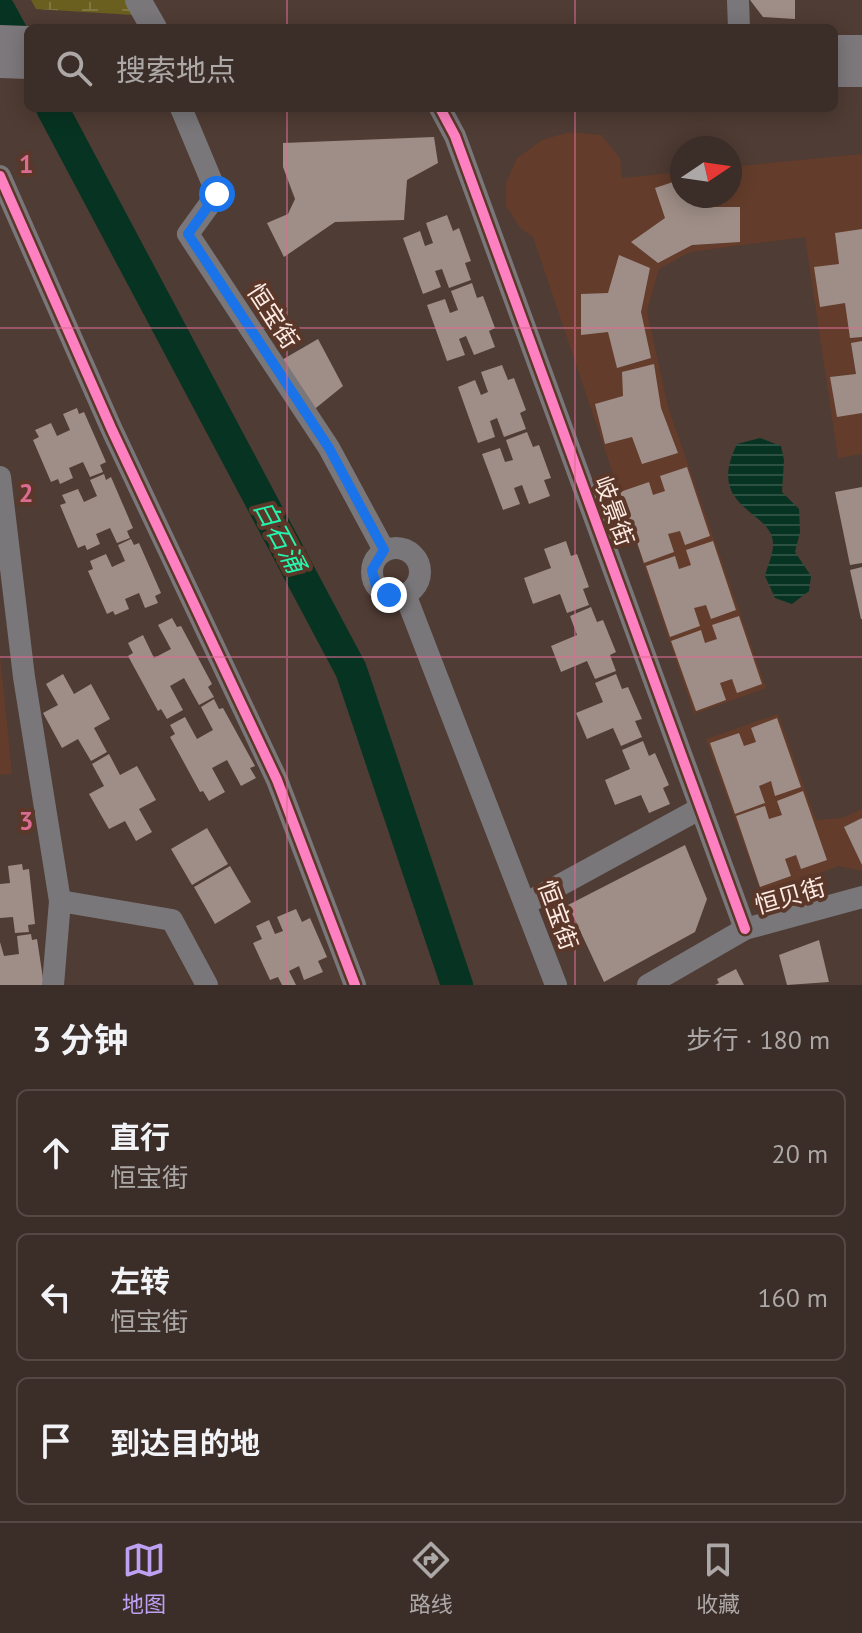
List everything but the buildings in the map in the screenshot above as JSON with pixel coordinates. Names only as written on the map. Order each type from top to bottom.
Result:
[{"type":"main road","points":[[0,40],[24,41]]},
{"type":"main road","points":[[838,50],[862,50]]},
{"type":"main road","points":[[0,63],[24,64]]},
{"type":"main road","points":[[838,72],[862,72]]},
{"type":"street","points":[[138,0],[152,24]]},
{"type":"street","points":[[738,0],[739,24]]},
{"type":"street","name":"恒宝街","points":[[183,112],[217,194],[188,234],[329,448],[384,550]]},
{"type":"street","name":"岐景街","points":[[442,112],[461,151],[745,929]]},
{"type":"street","points":[[0,176],[10,218],[277,780],[355,985]]},
{"type":"street","points":[[0,477],[24,677],[60,901],[53,985]]},
{"type":"street","points":[[407,549],[418,561],[420,577],[405,594],[382,592],[373,579],[374,562],[384,550],[407,549]]},
{"type":"street","name":"恒宝街","points":[[405,594],[527,903],[556,985]]},
{"type":"street","points":[[527,903],[701,808]]},
{"type":"street","name":"恒贝街","points":[[648,985],[745,929],[862,897]]},
{"type":"street","points":[[60,901],[172,920],[207,985]]},
{"type":"shaded area","points":[[569,132],[601,135],[620,158],[622,178],[670,173],[670,208],[742,208],[742,166],[862,154],[862,454],[838,458],[805,237],[690,252],[659,269],[647,311],[668,407],[766,688],[694,714],[533,237],[521,229],[506,206],[506,183],[517,158],[542,140]]},
{"type":"shaded area","points":[[760,438],[781,446],[784,460],[782,492],[799,509],[800,532],[795,552],[811,576],[809,591],[792,604],[775,598],[765,576],[773,549],[770,533],[734,496],[729,483],[729,466],[737,444]]},
{"type":"shaded area","points":[[0,654],[12,774],[0,775]]},
{"type":"shaded area","points":[[778,714],[816,820],[842,818],[862,809],[862,871],[839,866],[762,895],[706,739]]},
{"type":"green space","points":[[31,0],[125,0],[133,15],[36,9]]},
{"type":"waterway","name":"白石涌","points":[[0,11],[24,56]]},
{"type":"waterway","name":"白石涌","points":[[54,112],[351,670],[457,985]]},
{"type":"cycle path","points":[[442,112],[455,136],[745,929]]},
{"type":"cycle path","points":[[0,176],[112,430],[277,780],[355,985]]},
{"type":"route","points":[[217,194],[188,234],[329,448],[384,550],[378,555],[372,570],[376,586],[389,595]]}]
